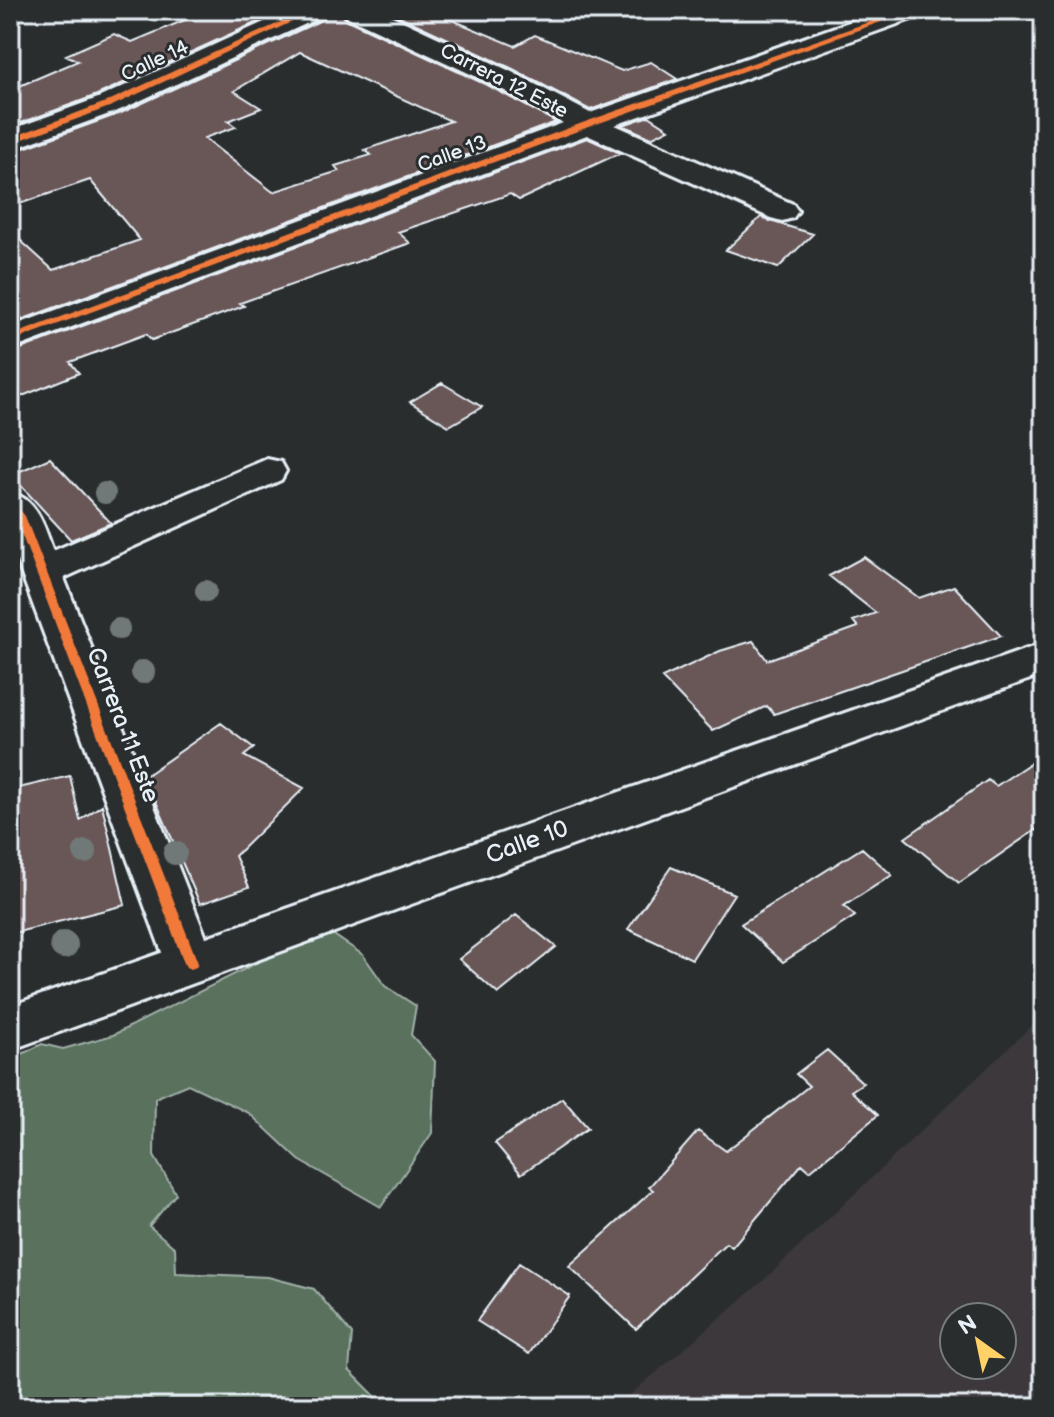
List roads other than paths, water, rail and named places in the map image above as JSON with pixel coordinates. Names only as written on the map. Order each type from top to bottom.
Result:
[{"type":"street","name":"Calle 14","points":[[10,141],[109,104],[313,10]]},
{"type":"street","name":"Carrera 12 Este","points":[[356,10],[502,78],[588,124],[782,211]]},
{"type":"street","name":"Calle 13","points":[[10,339],[588,124],[910,10]]},
{"type":"street","points":[[41,572],[267,471]]},
{"type":"street","name":"Carrera 11 Este","points":[[10,505],[20,516],[191,963]]},
{"type":"street","name":"Calle 10","points":[[10,1028],[1044,658]]}]
